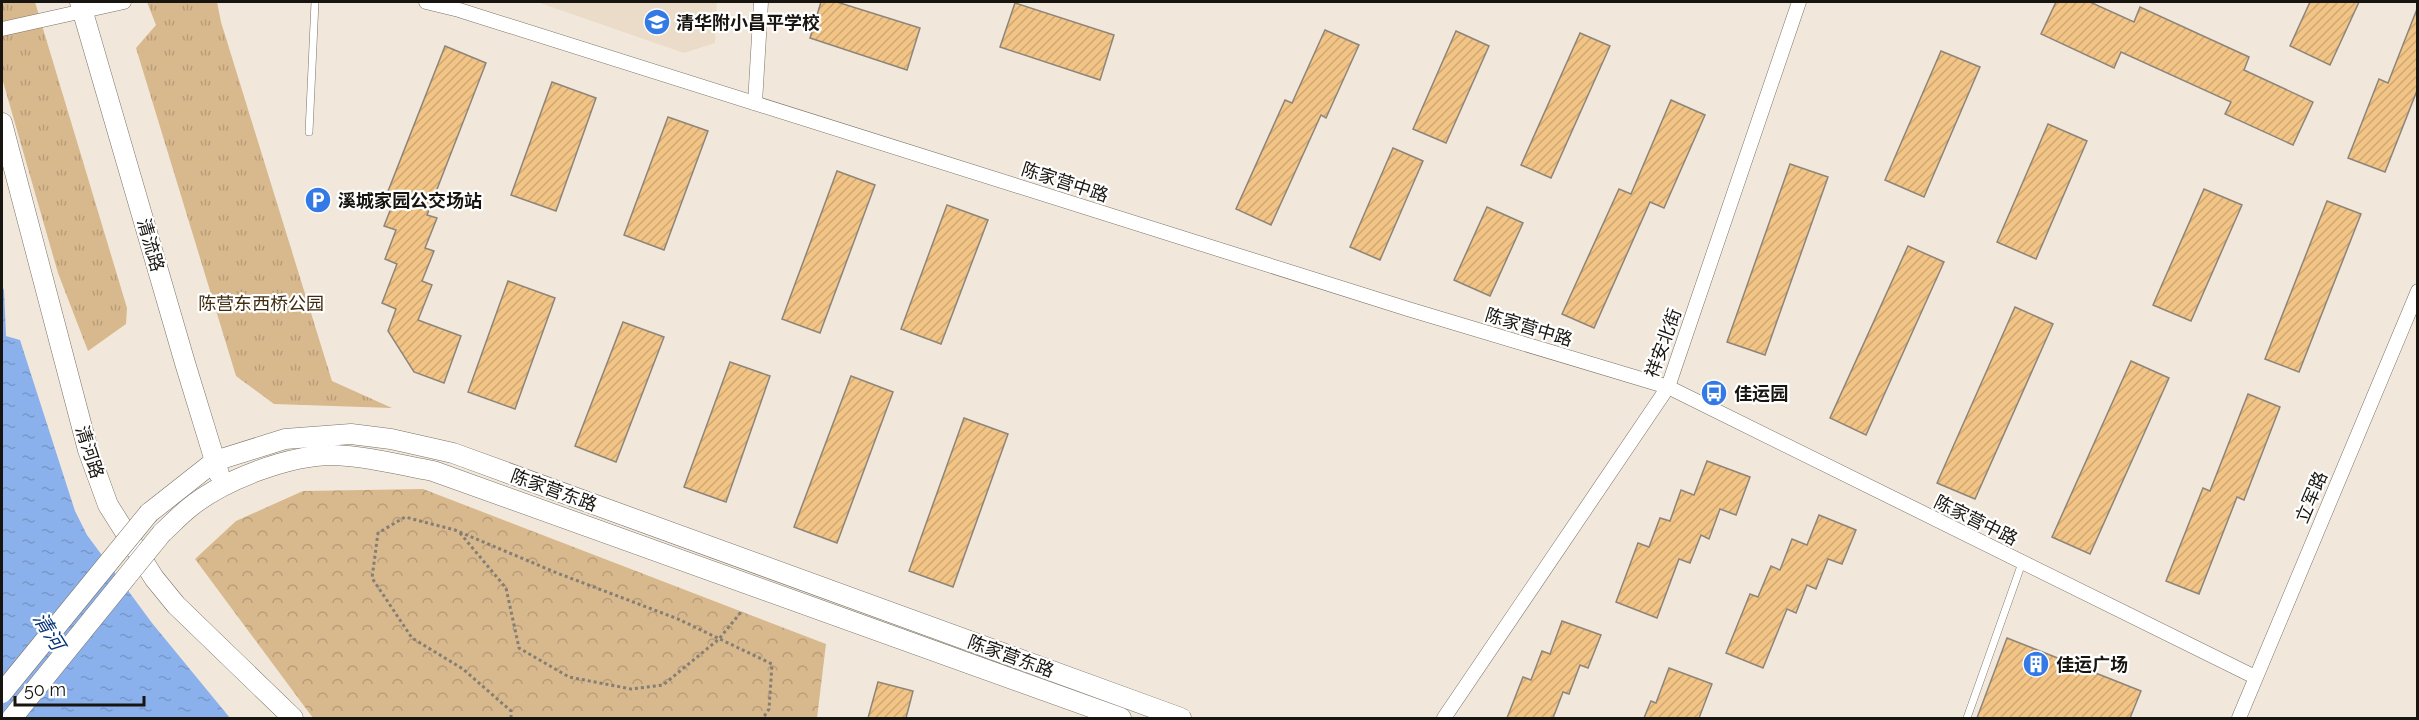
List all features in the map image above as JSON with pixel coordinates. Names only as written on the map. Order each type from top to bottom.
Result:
[{"type":"street","points":[[2,29],[82,6],[124,2]]},
{"type":"street","name":"陈家营中路","points":[[426,2],[459,10],[1408,309],[1668,387],[2255,677]]},
{"type":"street","points":[[755,103],[761,2]]},
{"type":"street","name":"祥安北街","points":[[1444,718],[1668,387],[1799,2]]},
{"type":"street","name":"清流路","points":[[82,6],[223,487]]},
{"type":"street","name":"清河路","points":[[2,123],[88,450],[108,505],[154,578],[176,605],[293,718]]},
{"type":"street","name":"立军路","points":[[2239,718],[2418,291]]},
{"type":"street","name":"陈家营东路","points":[[2,693],[149,513],[215,461],[285,439],[351,434],[391,439],[453,453],[1182,718]]},
{"type":"street","name":"陈家营东路","points":[[12,718],[162,533],[190,507],[223,487],[275,464],[304,457],[334,455],[377,460],[432,471],[1121,718]]},
{"type":"lane","points":[[309,132],[315,2]]},
{"type":"lane","points":[[1967,718],[2022,563]]},
{"type":"path","points":[[511,718],[511,711],[463,669],[412,638],[372,578],[378,533],[405,517],[459,532],[678,620],[772,664],[769,709],[763,718]]},
{"type":"path","points":[[459,532],[506,588],[519,648],[569,677],[631,689],[663,685],[719,639],[741,612]]},
{"type":"shaded area","name":"清华附小昌平学校","points":[[537,2],[717,2],[715,43],[684,53]]},
{"type":"green space","points":[[2,2],[35,2],[127,308],[126,324],[88,351],[58,273],[2,78]]},
{"type":"green space","name":"陈营东西桥公园","points":[[147,2],[217,2],[221,22],[332,381],[392,408],[274,404],[236,376],[136,48],[156,25]]},
{"type":"green space","points":[[423,489],[826,644],[817,718],[313,718],[195,559],[236,521],[303,491]]},
{"type":"water","name":"清河","points":[[2,286],[6,336],[20,340],[75,511],[87,535],[152,623],[230,718],[2,717]]},
{"type":"building","points":[[821,2],[837,2],[920,28],[907,70],[810,38]]},
{"type":"building","points":[[2056,2],[2090,2],[2134,22],[2140,7],[2249,57],[2244,70],[2313,102],[2293,145],[2225,114],[2231,102],[2121,52],[2114,68],[2041,34]]},
{"type":"building","points":[[2310,2],[2359,2],[2330,65],[2290,46]]},
{"type":"building","points":[[1015,3],[1114,35],[1100,80],[1000,47]]},
{"type":"building","points":[[2417,9],[2418,88],[2385,172],[2348,158],[2379,79],[2388,83]]},
{"type":"building","points":[[1325,30],[1359,45],[1326,118],[1321,115],[1271,225],[1236,209],[1285,100],[1292,103]]},
{"type":"building","points":[[1456,31],[1489,46],[1446,143],[1413,129]]},
{"type":"building","points":[[1580,33],[1610,46],[1551,178],[1521,165]]},
{"type":"building","points":[[445,46],[486,63],[427,215],[437,218],[425,248],[434,251],[422,281],[432,285],[418,320],[461,336],[444,383],[414,372],[388,331],[396,309],[382,303],[397,264],[385,259],[396,230],[384,226],[393,203],[385,199]]},
{"type":"building","points":[[1941,51],[1980,67],[1924,197],[1885,180]]},
{"type":"building","points":[[552,82],[596,98],[556,211],[511,195]]},
{"type":"building","points":[[1671,100],[1705,115],[1664,208],[1650,202],[1594,328],[1562,314],[1619,189],[1631,194]]},
{"type":"building","points":[[668,117],[708,131],[664,250],[624,235]]},
{"type":"building","points":[[2048,124],[2087,141],[2036,259],[1997,242]]},
{"type":"building","points":[[1393,148],[1423,161],[1380,260],[1350,247]]},
{"type":"building","points":[[1790,164],[1828,177],[1765,355],[1727,342]]},
{"type":"building","points":[[837,171],[875,185],[820,333],[782,319]]},
{"type":"building","points":[[2204,189],[2242,205],[2191,321],[2153,305]]},
{"type":"building","points":[[2327,201],[2361,214],[2299,372],[2265,359]]},
{"type":"building","points":[[947,205],[988,220],[941,344],[901,329]]},
{"type":"building","points":[[1487,207],[1523,223],[1490,296],[1454,280]]},
{"type":"building","points":[[1908,246],[1944,262],[1866,435],[1830,418]]},
{"type":"building","points":[[508,281],[555,298],[515,409],[468,392]]},
{"type":"building","points":[[2015,307],[2053,324],[1975,499],[1937,483]]},
{"type":"building","points":[[623,322],[664,337],[616,462],[575,446]]},
{"type":"building","points":[[2131,361],[2169,378],[2090,554],[2052,537]]},
{"type":"building","points":[[730,362],[770,376],[726,502],[684,487]]},
{"type":"building","points":[[851,376],[893,392],[837,543],[794,527]]},
{"type":"building","points":[[2248,394],[2280,407],[2244,500],[2237,497],[2199,594],[2166,581],[2203,488],[2210,491]]},
{"type":"building","points":[[964,418],[1008,434],[953,587],[909,571]]},
{"type":"building","points":[[1707,461],[1750,477],[1736,515],[1720,509],[1709,539],[1701,535],[1690,563],[1679,559],[1657,618],[1616,602],[1638,543],[1649,547],[1660,518],[1670,521],[1681,490],[1694,495]]},
{"type":"building","points":[[1819,515],[1856,530],[1842,564],[1828,559],[1816,589],[1807,585],[1796,613],[1787,609],[1763,668],[1726,653],[1750,594],[1758,597],[1771,566],[1780,570],[1792,539],[1807,545]]},
{"type":"building","points":[[1562,621],[1601,635],[1588,668],[1580,665],[1569,694],[1563,692],[1553,718],[1507,718],[1523,677],[1531,680],[1542,651],[1550,654]]},
{"type":"building","name":"佳运广场","points":[[2007,638],[2141,691],[2130,718],[1977,718]]},
{"type":"building","points":[[1669,668],[1712,684],[1699,718],[1644,718],[1651,701],[1656,703]]},
{"type":"building","points":[[878,682],[913,691],[906,718],[868,718]]},
{"type":"place","name":"清华附小昌平学校","points":[[657,22]]},
{"type":"place","name":"溪城家园公交场站","points":[[318,200]]},
{"type":"place","name":"佳运园","points":[[1714,393]]},
{"type":"place","name":"佳运广场","points":[[2036,664]]}]
